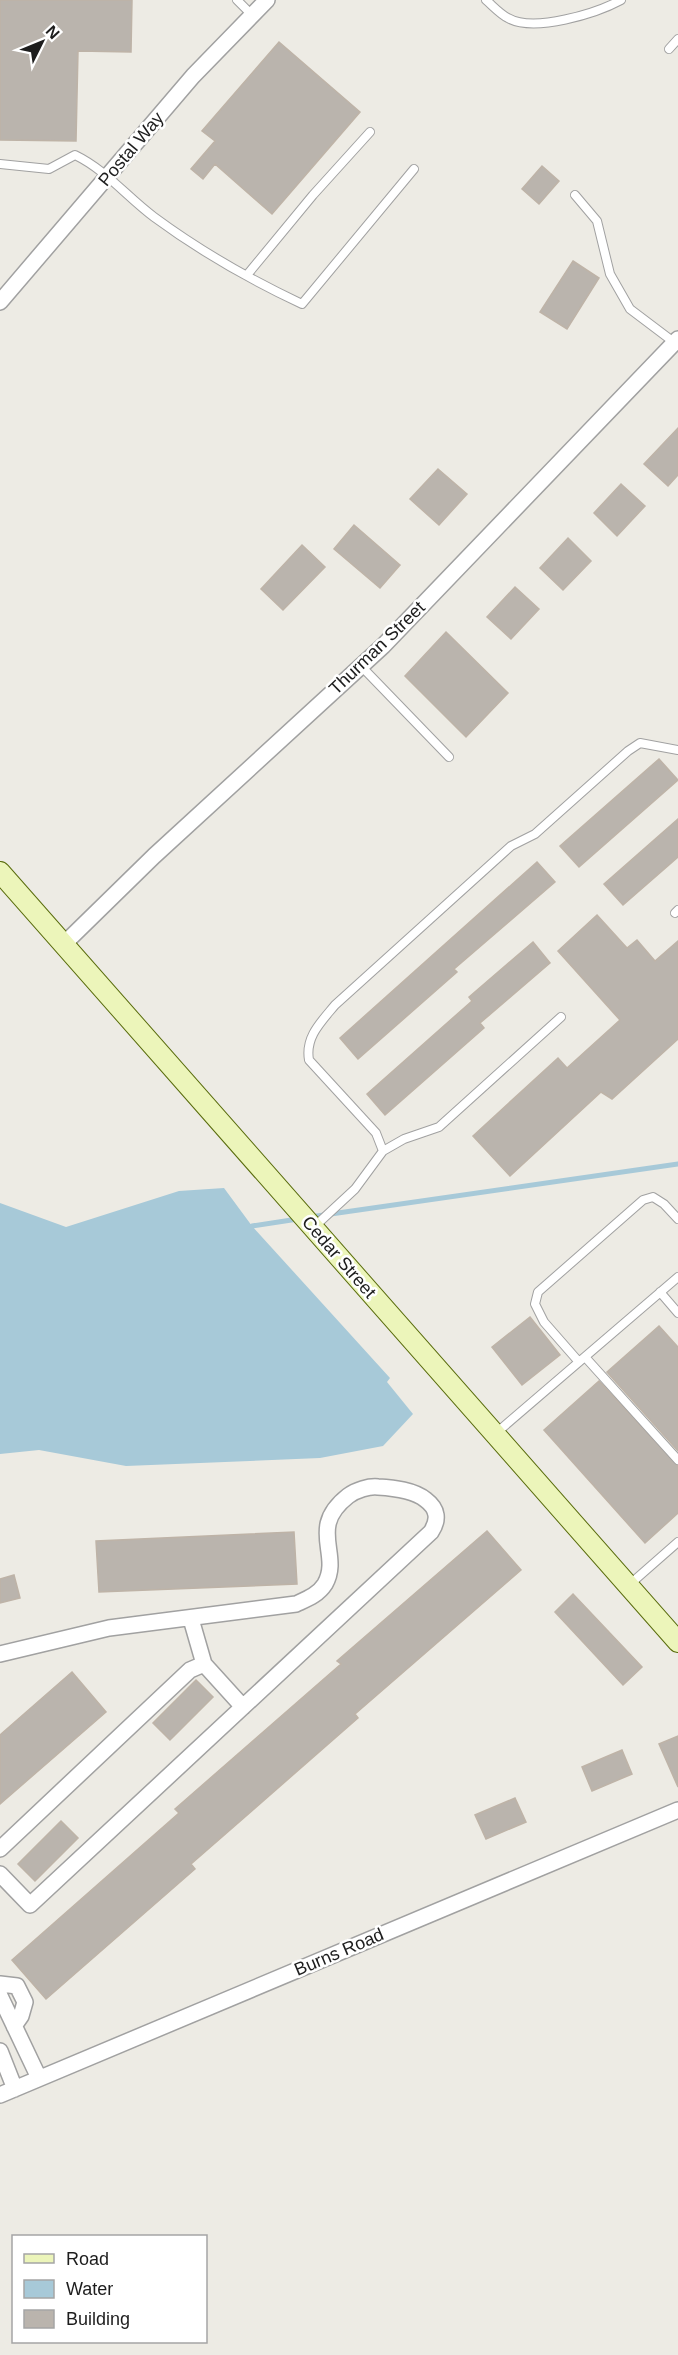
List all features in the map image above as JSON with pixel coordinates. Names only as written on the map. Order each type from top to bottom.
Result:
[{"type":"street","name":"Postal Way","points":[[0,302],[194,76],[267,0]]},
{"type":"street","name":"Thurman Street","points":[[64,945],[154,856],[361,666],[676,341]]},
{"type":"street","name":"Cedar Street","points":[[0,872],[678,1642]]},
{"type":"street","points":[[0,1654],[109,1628],[296,1605],[314,1596],[325,1584],[330,1570],[326,1531],[330,1518],[340,1503],[353,1492],[374,1486],[397,1489],[423,1498],[433,1506],[437,1523],[432,1532],[30,1905],[0,1874]]},
{"type":"street","points":[[191,1619],[204,1664],[243,1707]]},
{"type":"street","points":[[0,1849],[190,1670],[204,1664]]},
{"type":"street","name":"Burns Road","points":[[0,2095],[678,1810]]},
{"type":"street","points":[[0,1984],[16,1986],[25,2002],[21,2016],[14,2026]]},
{"type":"street","points":[[0,1996],[39,2078]]},
{"type":"street","points":[[0,2051],[15,2089]]},
{"type":"lane","points":[[237,0],[252,15]]},
{"type":"lane","points":[[486,0],[508,19],[530,24],[600,11],[621,0]]},
{"type":"lane","points":[[669,49],[678,39]]},
{"type":"lane","points":[[246,275],[370,132]]},
{"type":"lane","points":[[0,164],[50,169],[75,155],[108,176],[153,217],[246,275],[302,304],[414,169]]},
{"type":"lane","points":[[575,195],[597,221],[610,274],[630,309],[676,341]]},
{"type":"lane","points":[[361,666],[449,757]]},
{"type":"lane","points":[[383,1151],[376,1133],[309,1060],[307,1047],[314,1030],[335,1005],[512,846],[535,834],[628,751],[640,744],[678,750]]},
{"type":"lane","points":[[312,1228],[355,1189],[383,1151],[404,1139],[439,1127],[561,1017]]},
{"type":"lane","points":[[678,1219],[664,1204],[653,1197],[644,1200],[538,1292],[535,1304],[544,1322],[678,1460]]},
{"type":"lane","points":[[495,1434],[678,1277]]},
{"type":"lane","points":[[660,1292],[678,1313]]},
{"type":"lane","points":[[628,1586],[678,1542]]},
{"type":"water","points":[[224,1188],[252,1226],[390,1378],[387,1382],[413,1414],[383,1446],[320,1458],[126,1466],[39,1450],[0,1454],[0,1203],[66,1227],[179,1191]]},
{"type":"building","points":[[0,0],[132,0],[131,52],[78,51],[76,141],[0,140]]},
{"type":"building","points":[[279,42],[360,112],[272,214],[215,164],[203,179],[191,169],[215,141],[202,131]]},
{"type":"building","points":[[542,166],[559,181],[539,204],[522,189]]},
{"type":"building","points":[[573,261],[599,278],[567,329],[540,312]]},
{"type":"building","points":[[678,428],[678,475],[668,486],[644,464]]},
{"type":"building","points":[[438,469],[467,494],[439,525],[410,499]]},
{"type":"building","points":[[621,484],[645,506],[617,536],[594,513]]},
{"type":"building","points":[[354,525],[400,565],[380,588],[334,549]]},
{"type":"building","points":[[568,538],[591,561],[563,590],[540,568]]},
{"type":"building","points":[[302,545],[325,567],[283,610],[261,589]]},
{"type":"building","points":[[515,587],[539,609],[511,639],[487,617]]},
{"type":"building","points":[[446,632],[508,693],[466,737],[405,676]]},
{"type":"building","points":[[659,759],[678,780],[579,867],[560,846]]},
{"type":"building","points":[[678,819],[678,857],[623,905],[604,884]]},
{"type":"building","points":[[537,862],[555,882],[454,969],[457,972],[358,1059],[340,1038]]},
{"type":"building","points":[[597,915],[627,948],[637,940],[655,961],[678,941],[678,1039],[612,1099],[601,1092],[510,1176],[473,1136],[558,1058],[567,1068],[620,1020],[558,951]]},
{"type":"building","points":[[533,942],[550,963],[480,1023],[484,1028],[385,1115],[367,1094],[472,1001],[469,997]]},
{"type":"building","points":[[530,1317],[560,1355],[522,1385],[492,1347]]},
{"type":"building","points":[[659,1326],[678,1347],[678,1451],[607,1372]]},
{"type":"building","points":[[599,1381],[678,1466],[678,1513],[645,1543],[544,1430]]},
{"type":"building","points":[[487,1531],[521,1570],[355,1714],[358,1718],[191,1864],[195,1869],[46,1999],[12,1960],[179,1813],[175,1809],[341,1664],[337,1661]]},
{"type":"building","points":[[294,1532],[297,1584],[99,1592],[96,1541]]},
{"type":"building","points":[[14,1575],[20,1598],[0,1603],[0,1579]]},
{"type":"building","points":[[573,1594],[642,1667],[623,1685],[555,1612]]},
{"type":"building","points":[[72,1672],[106,1712],[0,1804],[0,1735]]},
{"type":"building","points":[[196,1680],[213,1697],[170,1740],[153,1723]]},
{"type":"building","points":[[678,1736],[678,1787],[659,1744]]},
{"type":"building","points":[[622,1750],[632,1774],[592,1791],[582,1767]]},
{"type":"building","points":[[515,1798],[526,1822],[486,1839],[475,1815]]},
{"type":"building","points":[[61,1821],[78,1838],[35,1881],[18,1864]]},
{"type":"waterway","points":[[310,1217],[678,1164]]},
{"type":"waterway","points":[[252,1226],[298,1219]]}]
